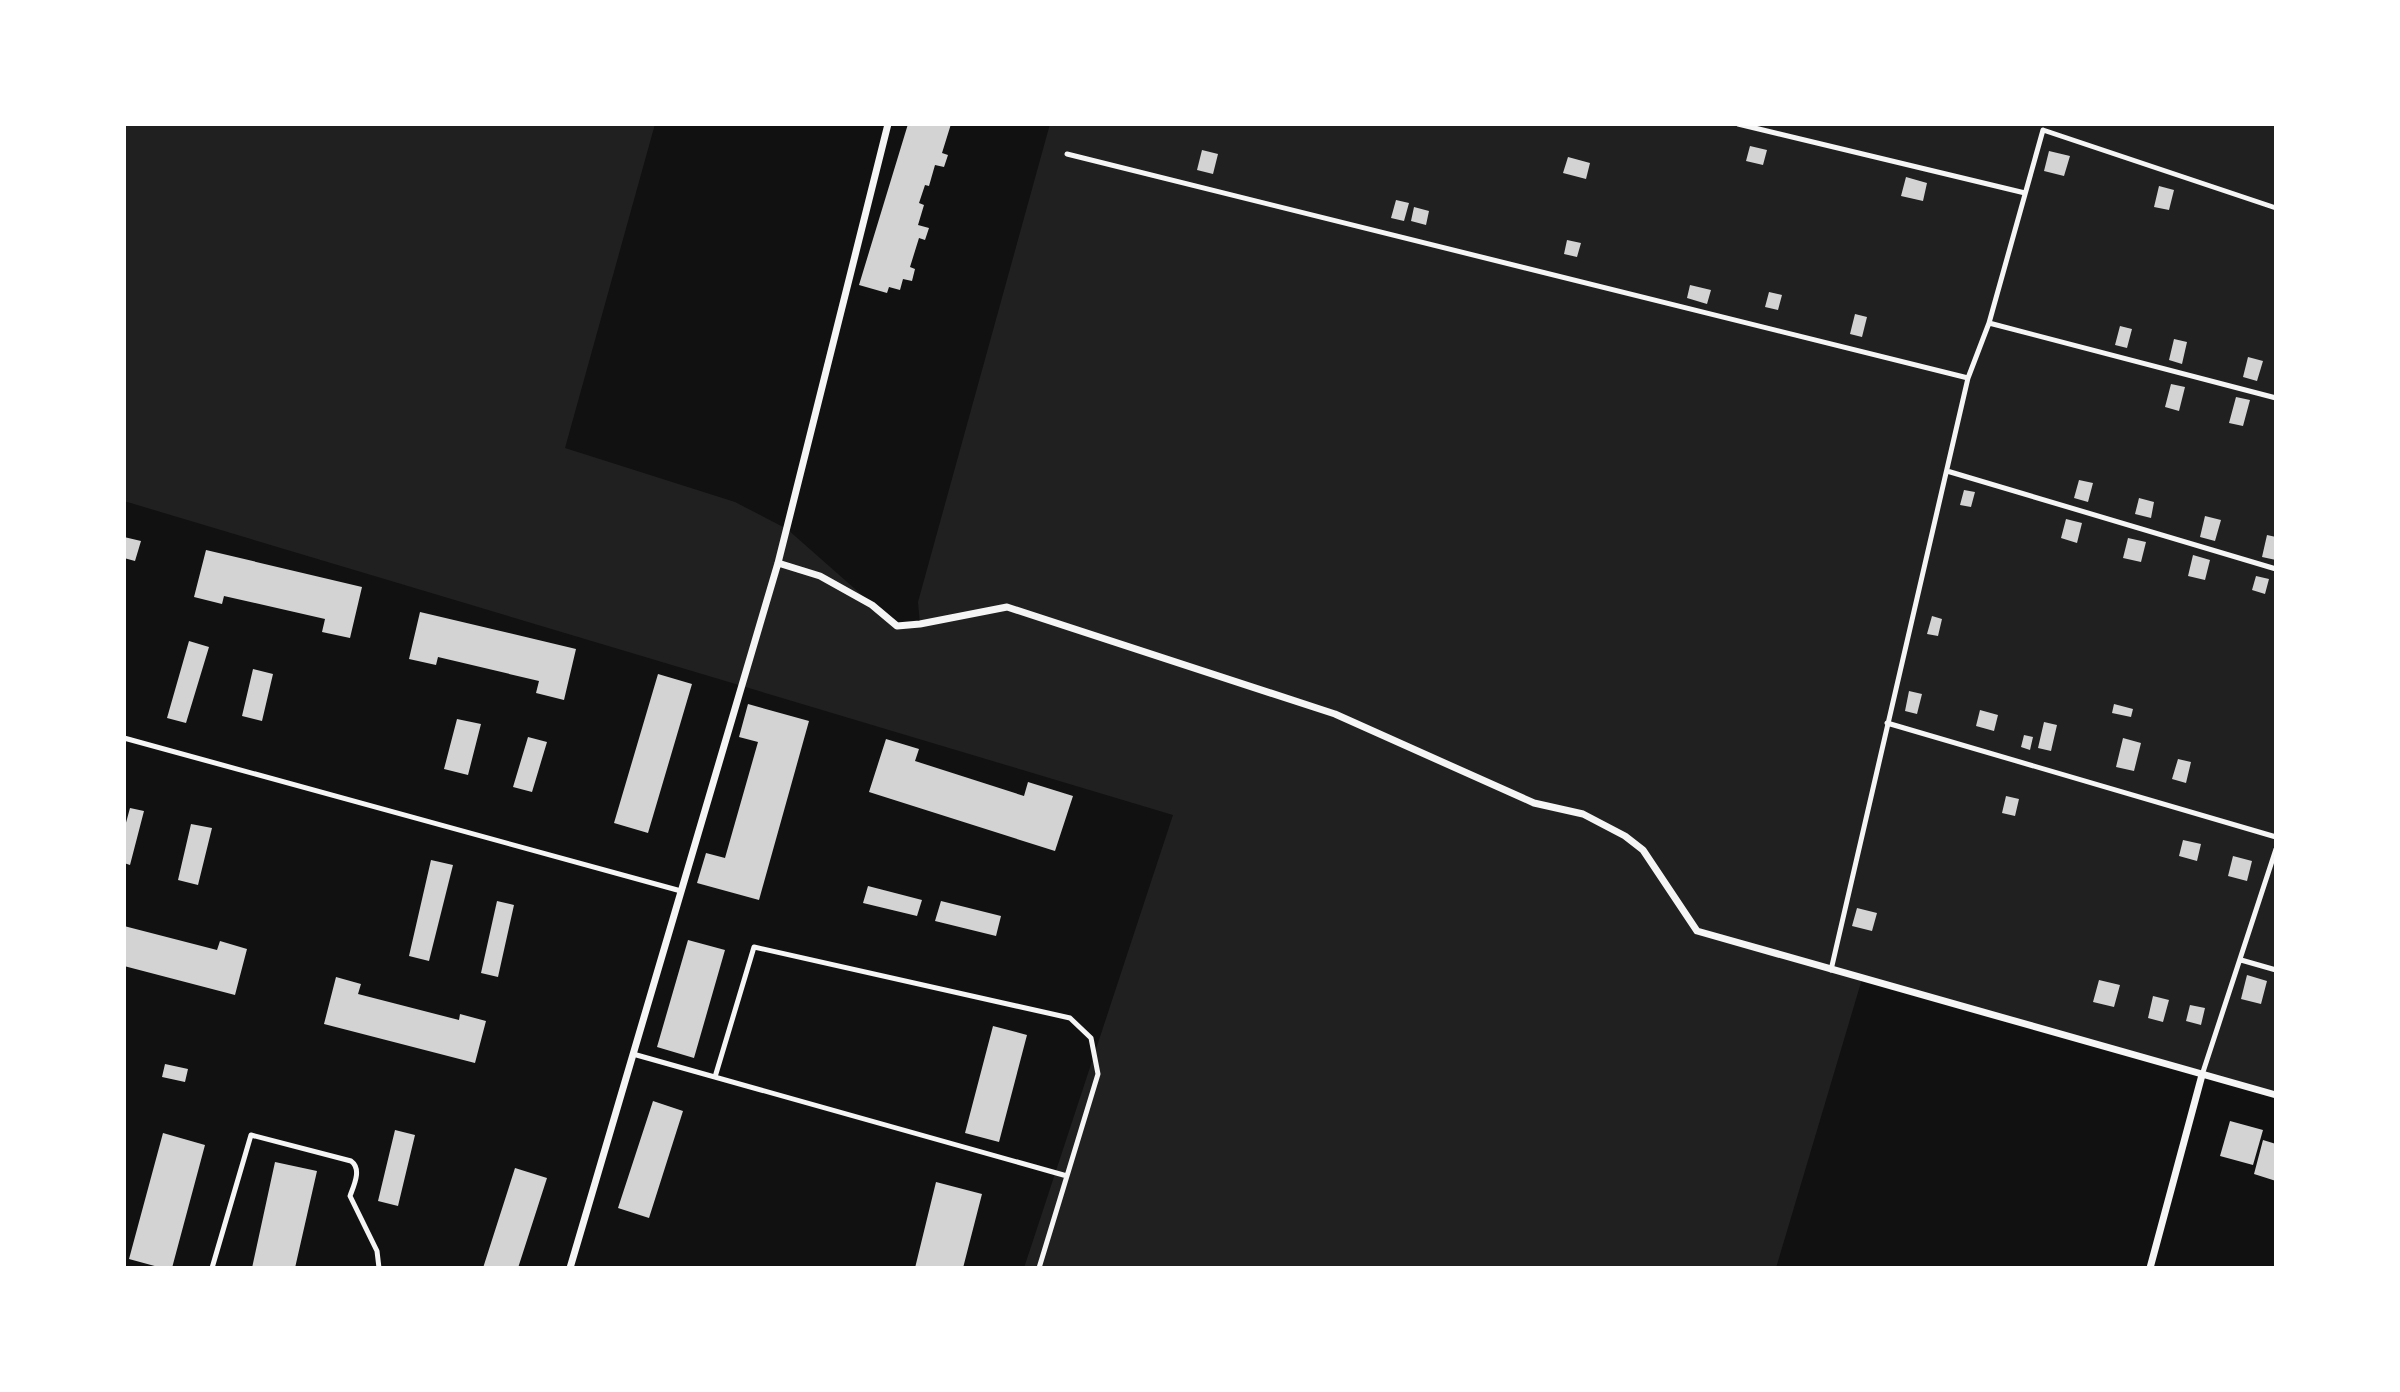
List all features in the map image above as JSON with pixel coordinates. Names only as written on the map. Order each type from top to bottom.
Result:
[{"type":"street","points":[[570,1268],[778,563],[888,124]]},
{"type":"street","points":[[778,563],[820,576],[872,605],[897,626],[1007,607],[1335,714],[1534,803],[1583,814],[1625,836],[1643,850],[1697,932],[2276,1095]]},
{"type":"street","points":[[2150,1268],[2202,1075]]},
{"type":"lane","points":[[1738,124],[2025,193]]},
{"type":"lane","points":[[1831,970],[1968,378],[1989,323],[2043,130],[2276,208]]},
{"type":"lane","points":[[1067,155],[1968,378]]},
{"type":"lane","points":[[1989,323],[2276,397]]},
{"type":"lane","points":[[1947,471],[2276,569]]},
{"type":"lane","points":[[1887,723],[2276,837]]},
{"type":"lane","points":[[124,738],[681,891]]},
{"type":"lane","points":[[2202,1075],[2276,849]]},
{"type":"lane","points":[[715,1077],[754,947],[1070,1018],[1091,1038],[1098,1074],[1039,1268]]},
{"type":"lane","points":[[2241,960],[2276,970]]},
{"type":"lane","points":[[633,1054],[1067,1176]]},
{"type":"lane","points":[[212,1268],[251,1135],[356,1164],[351,1196],[377,1251],[379,1268]]},
{"type":"shaded area","points":[[124,124],[655,124],[565,448],[735,502],[787,529],[897,626],[920,624],[918,602],[1050,124],[2276,124],[2276,1095],[1862,979],[1776,1268],[1024,1268],[1173,815],[124,501]]},
{"type":"building","points":[[908,124],[951,124],[942,153],[948,155],[944,167],[935,165],[929,186],[925,185],[919,203],[924,205],[918,225],[929,228],[925,240],[919,238],[910,267],[915,269],[912,281],[903,279],[900,290],[889,287],[887,293],[859,285]]},
{"type":"building","points":[[1750,146],[1767,150],[1763,165],[1746,161]]},
{"type":"building","points":[[1202,150],[1218,154],[1213,174],[1197,170]]},
{"type":"building","points":[[2049,151],[2070,156],[2064,176],[2044,171]]},
{"type":"building","points":[[1568,157],[1590,163],[1586,179],[1563,173]]},
{"type":"building","points":[[1906,177],[1927,183],[1923,201],[1901,196]]},
{"type":"building","points":[[2159,186],[2174,190],[2169,210],[2154,207]]},
{"type":"building","points":[[1396,200],[1409,203],[1404,221],[1391,218]]},
{"type":"building","points":[[1414,207],[1429,211],[1426,225],[1411,221]]},
{"type":"building","points":[[1567,240],[1581,243],[1577,257],[1564,254]]},
{"type":"building","points":[[1690,285],[1711,290],[1707,304],[1687,298]]},
{"type":"building","points":[[1769,292],[1782,295],[1778,310],[1765,307]]},
{"type":"building","points":[[1855,314],[1867,317],[1862,337],[1850,334]]},
{"type":"building","points":[[2120,326],[2132,329],[2127,348],[2115,345]]},
{"type":"building","points":[[2174,339],[2187,342],[2182,364],[2169,360]]},
{"type":"building","points":[[2248,357],[2263,361],[2257,381],[2243,377]]},
{"type":"building","points":[[2171,384],[2185,387],[2179,411],[2165,407]]},
{"type":"building","points":[[2236,397],[2250,400],[2243,426],[2229,423]]},
{"type":"building","points":[[2079,480],[2093,483],[2088,502],[2074,498]]},
{"type":"building","points":[[1964,490],[1975,492],[1971,507],[1960,505]]},
{"type":"building","points":[[2139,498],[2154,502],[2151,518],[2135,514]]},
{"type":"building","points":[[2205,516],[2221,520],[2215,541],[2200,537]]},
{"type":"building","points":[[2066,519],[2082,523],[2077,543],[2061,538]]},
{"type":"building","points":[[2267,535],[2276,537],[2276,560],[2262,557]]},
{"type":"building","points":[[124,537],[141,541],[135,561],[124,558]]},
{"type":"building","points":[[2128,538],[2146,542],[2141,562],[2123,558]]},
{"type":"building","points":[[206,550],[362,587],[350,638],[322,632],[325,619],[224,596],[222,604],[194,597]]},
{"type":"building","points":[[2193,555],[2210,560],[2205,580],[2188,576]]},
{"type":"building","points":[[2256,576],[2269,579],[2265,594],[2252,590]]},
{"type":"building","points":[[420,612],[576,649],[564,700],[536,693],[539,681],[438,657],[436,665],[409,659]]},
{"type":"building","points":[[1932,616],[1942,619],[1938,636],[1927,634]]},
{"type":"building","points":[[189,641],[209,647],[186,723],[167,718]]},
{"type":"building","points":[[253,669],[273,674],[262,721],[242,716]]},
{"type":"building","points":[[658,674],[692,684],[648,833],[614,823]]},
{"type":"building","points":[[1909,691],[1922,694],[1917,714],[1905,711]]},
{"type":"building","points":[[748,704],[809,721],[759,900],[697,883],[706,853],[725,858],[758,742],[739,737]]},
{"type":"building","points":[[2114,704],[2133,709],[2131,717],[2112,713]]},
{"type":"building","points":[[1980,710],[1998,715],[1994,731],[1976,726]]},
{"type":"building","points":[[457,719],[481,724],[468,775],[444,769]]},
{"type":"building","points":[[2044,722],[2057,725],[2051,751],[2038,748]]},
{"type":"building","points":[[2024,735],[2033,737],[2030,750],[2021,747]]},
{"type":"building","points":[[528,737],[547,742],[532,792],[513,787]]},
{"type":"building","points":[[2123,738],[2141,743],[2134,771],[2116,767]]},
{"type":"building","points":[[886,739],[919,749],[915,761],[1024,796],[1028,782],[1073,796],[1055,851],[869,792]]},
{"type":"building","points":[[2178,759],[2191,762],[2186,783],[2172,779]]},
{"type":"building","points":[[2006,796],[2019,799],[2015,816],[2002,813]]},
{"type":"building","points":[[130,808],[144,811],[130,865],[124,863],[124,830]]},
{"type":"building","points":[[191,824],[212,828],[198,885],[178,880]]},
{"type":"building","points":[[2183,840],[2201,844],[2197,861],[2179,856]]},
{"type":"building","points":[[2233,856],[2252,861],[2247,881],[2228,876]]},
{"type":"building","points":[[431,860],[453,865],[429,961],[409,956]]},
{"type":"building","points":[[868,886],[922,900],[917,916],[863,903]]},
{"type":"building","points":[[497,901],[514,905],[498,977],[481,973]]},
{"type":"building","points":[[941,901],[1001,916],[996,936],[935,921]]},
{"type":"building","points":[[1857,908],[1877,913],[1872,931],[1852,926]]},
{"type":"building","points":[[124,926],[217,950],[220,941],[247,949],[235,995],[124,966]]},
{"type":"building","points":[[688,940],[725,950],[694,1058],[657,1047]]},
{"type":"building","points":[[2247,975],[2267,981],[2261,1004],[2241,999]]},
{"type":"building","points":[[336,977],[361,984],[358,994],[459,1020],[460,1014],[486,1021],[475,1063],[324,1024]]},
{"type":"building","points":[[2099,980],[2120,985],[2114,1007],[2093,1002]]},
{"type":"building","points":[[2153,996],[2169,1000],[2163,1022],[2148,1018]]},
{"type":"building","points":[[2190,1005],[2205,1008],[2201,1025],[2186,1021]]},
{"type":"building","points":[[993,1026],[1027,1035],[999,1142],[965,1133]]},
{"type":"building","points":[[165,1064],[188,1069],[185,1082],[162,1077]]},
{"type":"building","points":[[653,1101],[683,1111],[649,1218],[618,1208]]},
{"type":"building","points":[[2230,1121],[2263,1130],[2253,1165],[2220,1156]]},
{"type":"building","points":[[395,1130],[415,1135],[398,1206],[378,1201]]},
{"type":"building","points":[[163,1133],[205,1145],[172,1268],[129,1259]]},
{"type":"building","points":[[2263,1140],[2276,1144],[2276,1181],[2254,1174]]},
{"type":"building","points":[[275,1162],[317,1171],[295,1268],[252,1268]]},
{"type":"building","points":[[515,1168],[547,1178],[518,1268],[483,1268]]},
{"type":"building","points":[[936,1182],[982,1194],[963,1268],[915,1268]]}]
